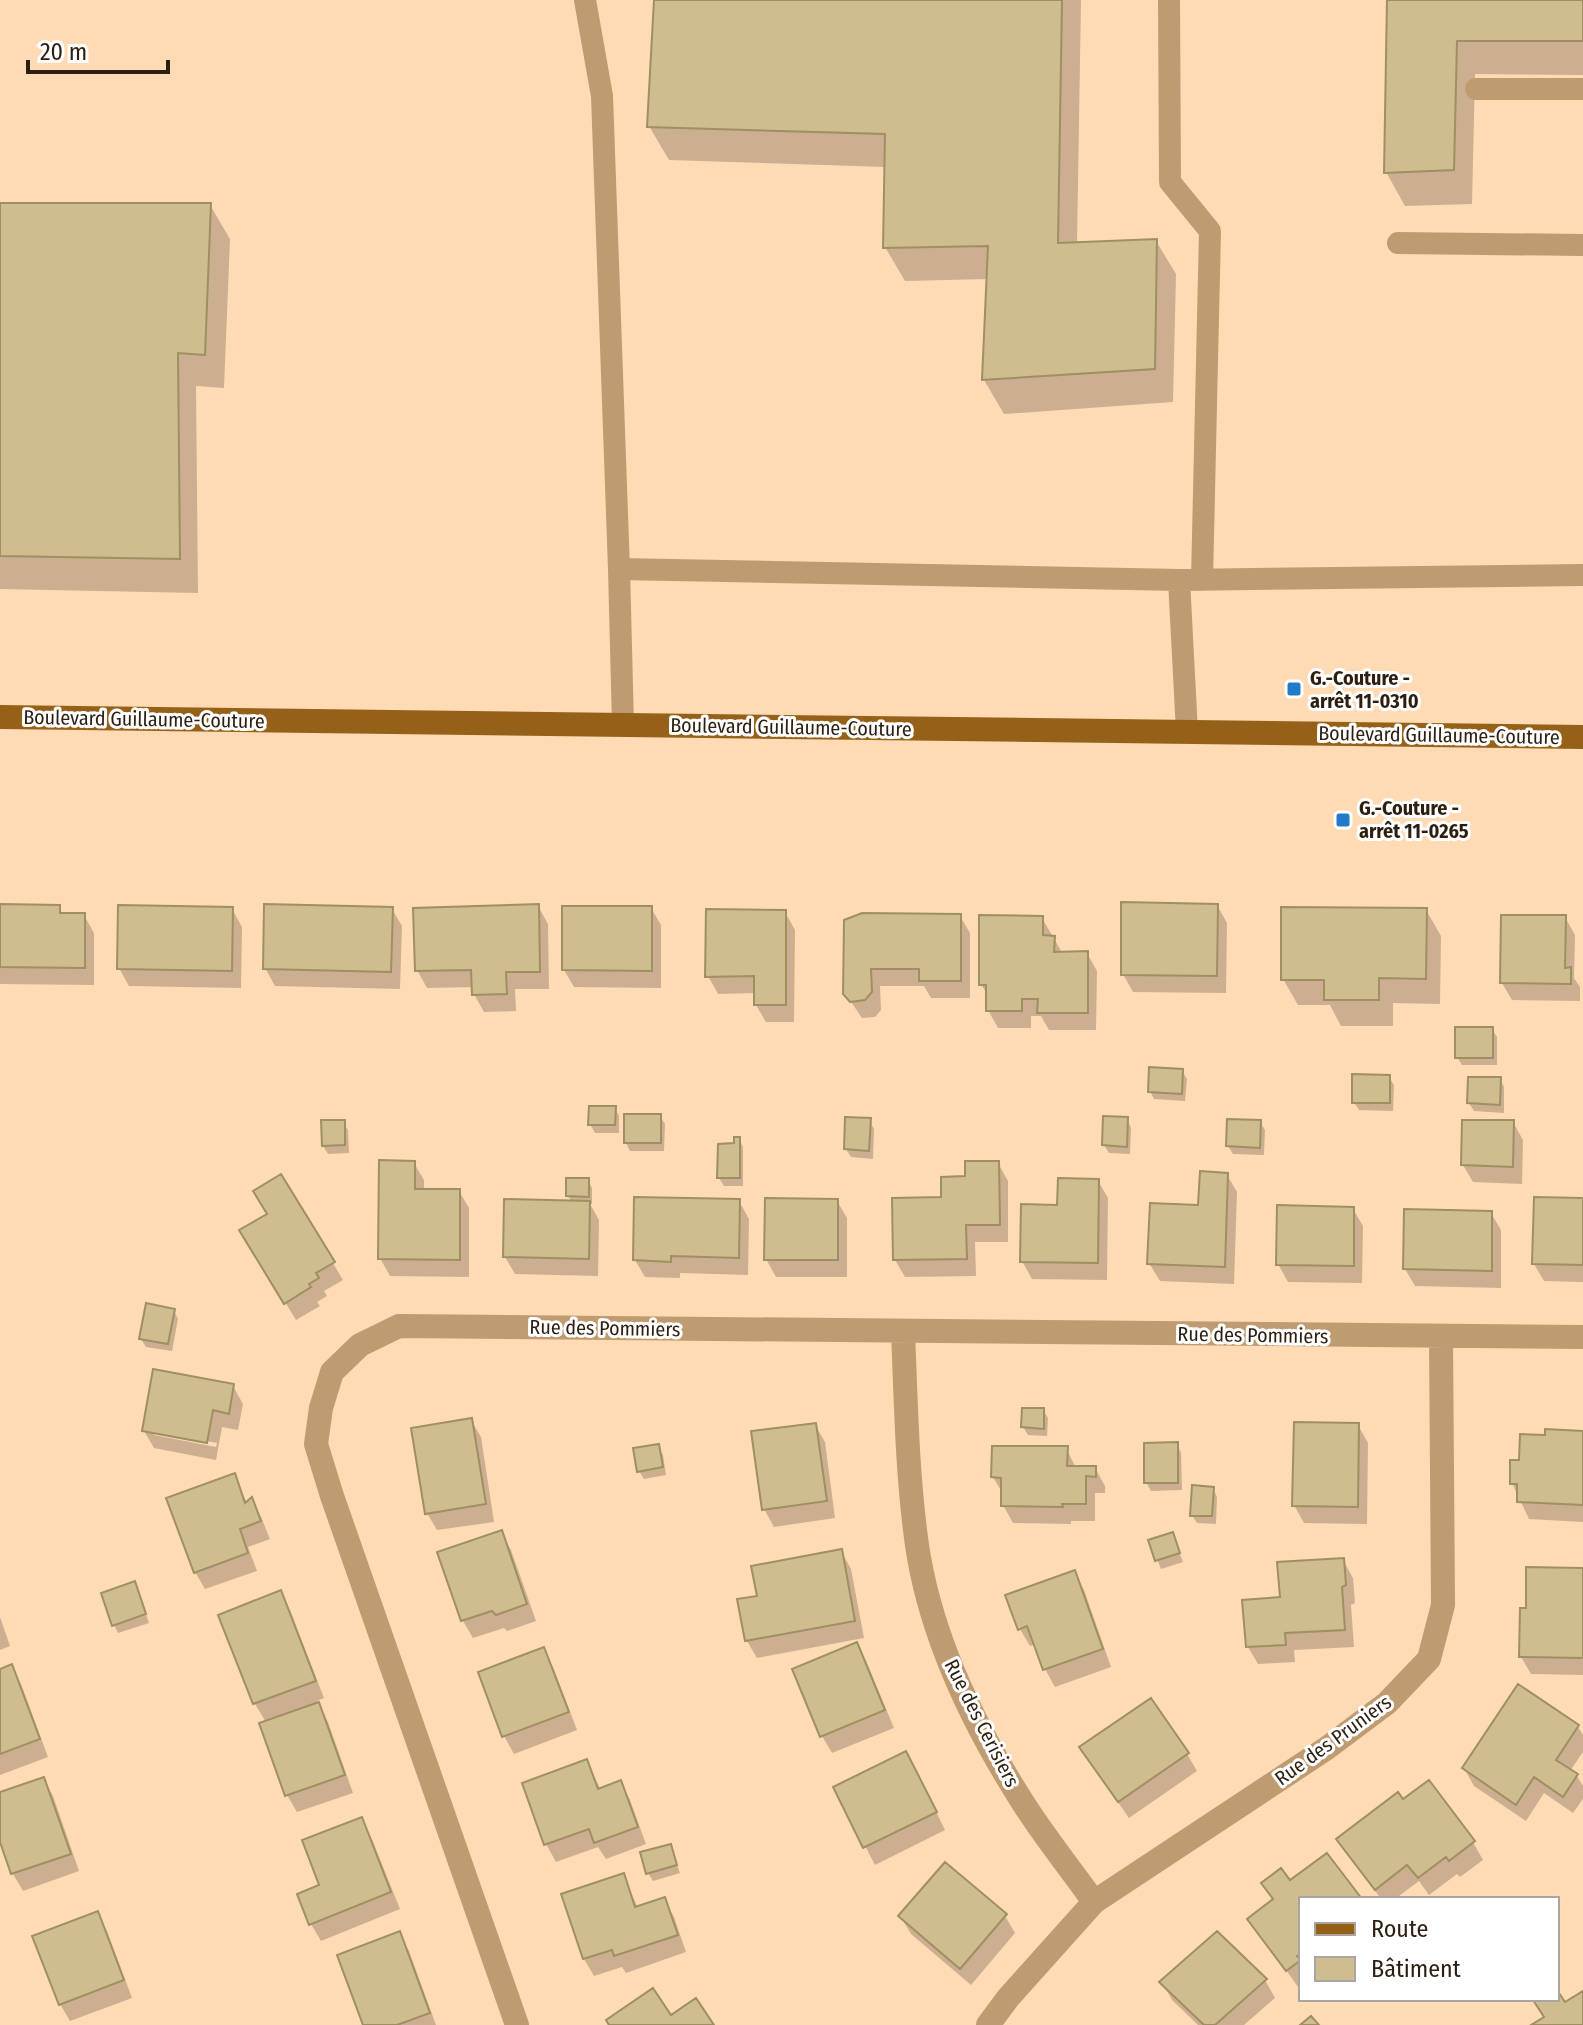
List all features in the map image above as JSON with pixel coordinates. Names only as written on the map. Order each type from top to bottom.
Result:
[{"type":"main road","name":"Boulevard Guillaume-Couture","points":[[0,717],[1583,737]]},
{"type":"street","name":"Rue des Pommiers","points":[[517,2025],[316,1444],[321,1408],[332,1372],[360,1345],[399,1326],[1583,1337]]},
{"type":"street","name":"Rue des Cerisiers","points":[[903,1332],[917,1547],[936,1626],[963,1694],[1020,1798],[1094,1902]]},
{"type":"street","name":"Rue des Pruniers","points":[[988,2025],[1008,1998],[1094,1902],[1327,1748],[1387,1703],[1429,1659],[1443,1605],[1441,1337]]},
{"type":"lane","points":[[585,0],[602,96],[623,725]]},
{"type":"lane","points":[[1169,0],[1170,182],[1210,231],[1202,580]]},
{"type":"lane","points":[[1476,89],[1583,89]]},
{"type":"lane","points":[[1398,243],[1583,245]]},
{"type":"lane","points":[[619,569],[1179,580],[1583,575]]},
{"type":"lane","points":[[1179,580],[1187,732]]},
{"type":"building","points":[[654,0],[1062,0],[1058,243],[1157,239],[1155,369],[982,380],[988,246],[883,248],[885,134],[647,127]]},
{"type":"building","points":[[1387,0],[1583,0],[1583,41],[1457,41],[1454,170],[1384,173]]},
{"type":"building","points":[[0,203],[211,203],[205,355],[178,353],[180,559],[0,556]]},
{"type":"building","points":[[1121,902],[1218,904],[1217,976],[1121,975]]},
{"type":"building","points":[[0,904],[60,905],[60,913],[85,913],[85,968],[0,967]]},
{"type":"building","points":[[264,904],[393,907],[391,972],[263,969]]},
{"type":"building","points":[[539,904],[540,972],[506,972],[507,994],[472,995],[471,970],[415,971],[413,908]]},
{"type":"building","points":[[118,905],[233,907],[232,971],[117,969]]},
{"type":"building","points":[[562,906],[652,906],[652,971],[562,970]]},
{"type":"building","points":[[1281,907],[1427,908],[1426,979],[1379,978],[1379,1000],[1324,1000],[1324,980],[1281,980]]},
{"type":"building","points":[[706,909],[786,910],[786,1005],[754,1005],[754,976],[705,977]]},
{"type":"building","points":[[862,913],[961,914],[961,981],[919,981],[919,969],[871,969],[872,992],[865,1000],[850,1002],[843,994],[844,920]]},
{"type":"building","points":[[979,915],[1043,916],[1043,935],[1055,936],[1054,952],[1088,951],[1088,1013],[1037,1013],[1038,999],[1022,999],[1022,1011],[986,1011],[986,985],[979,985]]},
{"type":"building","points":[[1501,915],[1566,915],[1565,968],[1571,967],[1571,984],[1500,983]]},
{"type":"building","points":[[1455,1027],[1493,1027],[1493,1058],[1455,1058]]},
{"type":"building","points":[[1149,1067],[1183,1069],[1182,1094],[1148,1092]]},
{"type":"building","points":[[1352,1074],[1390,1075],[1390,1103],[1352,1103]]},
{"type":"building","points":[[1468,1077],[1501,1077],[1500,1105],[1467,1103]]},
{"type":"building","points":[[589,1106],[616,1106],[615,1125],[588,1125]]},
{"type":"building","points":[[624,1114],[661,1114],[661,1143],[624,1143]]},
{"type":"building","points":[[1103,1116],[1128,1117],[1127,1147],[1102,1145]]},
{"type":"building","points":[[845,1117],[871,1118],[869,1151],[844,1149]]},
{"type":"building","points":[[1227,1119],[1261,1120],[1260,1148],[1226,1146]]},
{"type":"building","points":[[321,1120],[345,1120],[345,1145],[322,1146]]},
{"type":"building","points":[[1462,1120],[1514,1120],[1513,1167],[1461,1165]]},
{"type":"building","points":[[734,1137],[740,1137],[740,1178],[717,1178],[718,1144],[734,1143]]},
{"type":"building","points":[[379,1160],[415,1161],[415,1189],[460,1189],[460,1260],[378,1259]]},
{"type":"building","points":[[965,1161],[999,1161],[1000,1225],[966,1225],[967,1259],[893,1260],[892,1198],[941,1197],[941,1177],[965,1176]]},
{"type":"building","points":[[1200,1171],[1228,1173],[1225,1267],[1147,1264],[1150,1203],[1198,1205]]},
{"type":"building","points":[[281,1174],[335,1262],[316,1273],[319,1278],[309,1284],[311,1287],[284,1304],[239,1230],[267,1214],[253,1191]]},
{"type":"building","points":[[566,1178],[589,1178],[589,1197],[566,1196]]},
{"type":"building","points":[[1058,1178],[1099,1179],[1098,1263],[1020,1262],[1021,1204],[1057,1205]]},
{"type":"building","points":[[634,1197],[740,1199],[739,1258],[671,1256],[671,1262],[633,1260]]},
{"type":"building","points":[[1534,1197],[1583,1198],[1583,1265],[1532,1264]]},
{"type":"building","points":[[765,1198],[838,1199],[838,1260],[764,1260]]},
{"type":"building","points":[[504,1199],[590,1201],[589,1259],[503,1257]]},
{"type":"building","points":[[1277,1205],[1354,1207],[1354,1266],[1276,1265]]},
{"type":"building","points":[[1404,1209],[1492,1211],[1492,1271],[1403,1269]]},
{"type":"building","points":[[146,1303],[175,1309],[168,1344],[139,1339]]},
{"type":"building","points":[[153,1369],[234,1384],[229,1414],[213,1410],[207,1443],[142,1431]]},
{"type":"building","points":[[1022,1408],[1044,1408],[1044,1429],[1021,1427]]},
{"type":"building","points":[[472,1418],[486,1504],[425,1514],[411,1428]]},
{"type":"building","points":[[1294,1422],[1359,1423],[1358,1507],[1292,1506]]},
{"type":"building","points":[[816,1423],[827,1501],[762,1510],[751,1431]]},
{"type":"building","points":[[1545,1429],[1583,1431],[1583,1505],[1517,1502],[1517,1484],[1510,1484],[1510,1460],[1519,1460],[1520,1434],[1545,1435]]},
{"type":"building","points":[[1178,1442],[1178,1483],[1144,1483],[1144,1443]]},
{"type":"building","points":[[659,1444],[663,1467],[637,1472],[633,1448]]},
{"type":"building","points":[[992,1446],[1068,1446],[1067,1466],[1096,1466],[1096,1477],[1086,1476],[1086,1504],[1062,1504],[1063,1507],[1001,1506],[1001,1478],[991,1477]]},
{"type":"building","points":[[235,1473],[245,1503],[252,1497],[261,1521],[240,1529],[248,1553],[194,1573],[166,1498]]},
{"type":"building","points":[[1192,1485],[1214,1487],[1212,1516],[1190,1516]]},
{"type":"building","points":[[502,1530],[527,1604],[496,1615],[492,1611],[461,1621],[437,1552]]},
{"type":"building","points":[[1173,1532],[1180,1553],[1155,1561],[1148,1540]]},
{"type":"building","points":[[842,1549],[855,1621],[745,1641],[737,1599],[757,1596],[751,1566]]},
{"type":"building","points":[[1344,1558],[1346,1585],[1342,1587],[1345,1630],[1285,1633],[1286,1645],[1246,1647],[1242,1600],[1280,1597],[1277,1562]]},
{"type":"building","points":[[1526,1567],[1583,1568],[1583,1658],[1519,1657],[1520,1608],[1526,1608]]},
{"type":"building","points":[[1075,1570],[1103,1649],[1043,1670],[1027,1626],[1018,1630],[1005,1595]]},
{"type":"building","points":[[135,1581],[146,1614],[112,1626],[101,1593]]},
{"type":"building","points":[[281,1590],[316,1681],[253,1704],[218,1615]]},
{"type":"building","points":[[857,1642],[885,1710],[820,1737],[792,1669]]},
{"type":"building","points":[[544,1647],[569,1712],[502,1737],[478,1672]]},
{"type":"building","points":[[12,1664],[40,1739],[0,1754],[0,1669]]},
{"type":"building","points":[[1518,1684],[1579,1725],[1556,1760],[1578,1774],[1563,1797],[1534,1777],[1516,1805],[1462,1768]]},
{"type":"building","points":[[1151,1698],[1189,1753],[1118,1802],[1079,1747]]},
{"type":"building","points":[[319,1702],[345,1775],[285,1796],[259,1723]]},
{"type":"building","points":[[906,1751],[937,1812],[863,1848],[833,1787]]},
{"type":"building","points":[[587,1759],[598,1789],[621,1780],[638,1827],[594,1843],[589,1829],[544,1845],[522,1783]]},
{"type":"building","points":[[44,1777],[71,1854],[11,1874],[0,1842],[0,1792]]},
{"type":"building","points":[[1429,1780],[1475,1841],[1449,1861],[1446,1857],[1418,1878],[1407,1865],[1375,1890],[1336,1839],[1398,1792],[1403,1799]]},
{"type":"building","points":[[362,1817],[391,1892],[309,1925],[297,1894],[319,1885],[302,1840]]},
{"type":"building","points":[[671,1844],[677,1865],[646,1874],[640,1852]]},
{"type":"building","points":[[1327,1853],[1360,1897],[1299,1897],[1299,1961],[1286,1971],[1247,1919],[1273,1899],[1261,1883],[1281,1868],[1290,1880]]},
{"type":"building","points":[[945,1862],[1007,1914],[960,1969],[898,1916]]},
{"type":"building","points":[[624,1873],[635,1907],[665,1897],[678,1935],[614,1956],[612,1950],[583,1959],[561,1894]]},
{"type":"building","points":[[98,1911],[124,1980],[59,2005],[32,1936]]},
{"type":"building","points":[[400,1931],[430,2013],[397,2025],[363,2025],[337,1955]]},
{"type":"building","points":[[1217,1931],[1267,1979],[1215,2025],[1204,2025],[1159,1982]]},
{"type":"building","points":[[653,1988],[671,2015],[696,1998],[714,2025],[609,2025],[606,2020]]},
{"type":"building","points":[[1583,1991],[1583,2025],[1531,2025],[1544,2017],[1534,2001],[1559,2001],[1559,1993],[1565,2002]]},
{"type":"building","points":[[1311,2016],[1319,2025],[1300,2025]]},
{"type":"place","name":"G.-Couture - arrêt 11-0310","points":[[1294,689]]},
{"type":"place","name":"G.-Couture - arrêt 11-0265","points":[[1343,820]]}]
